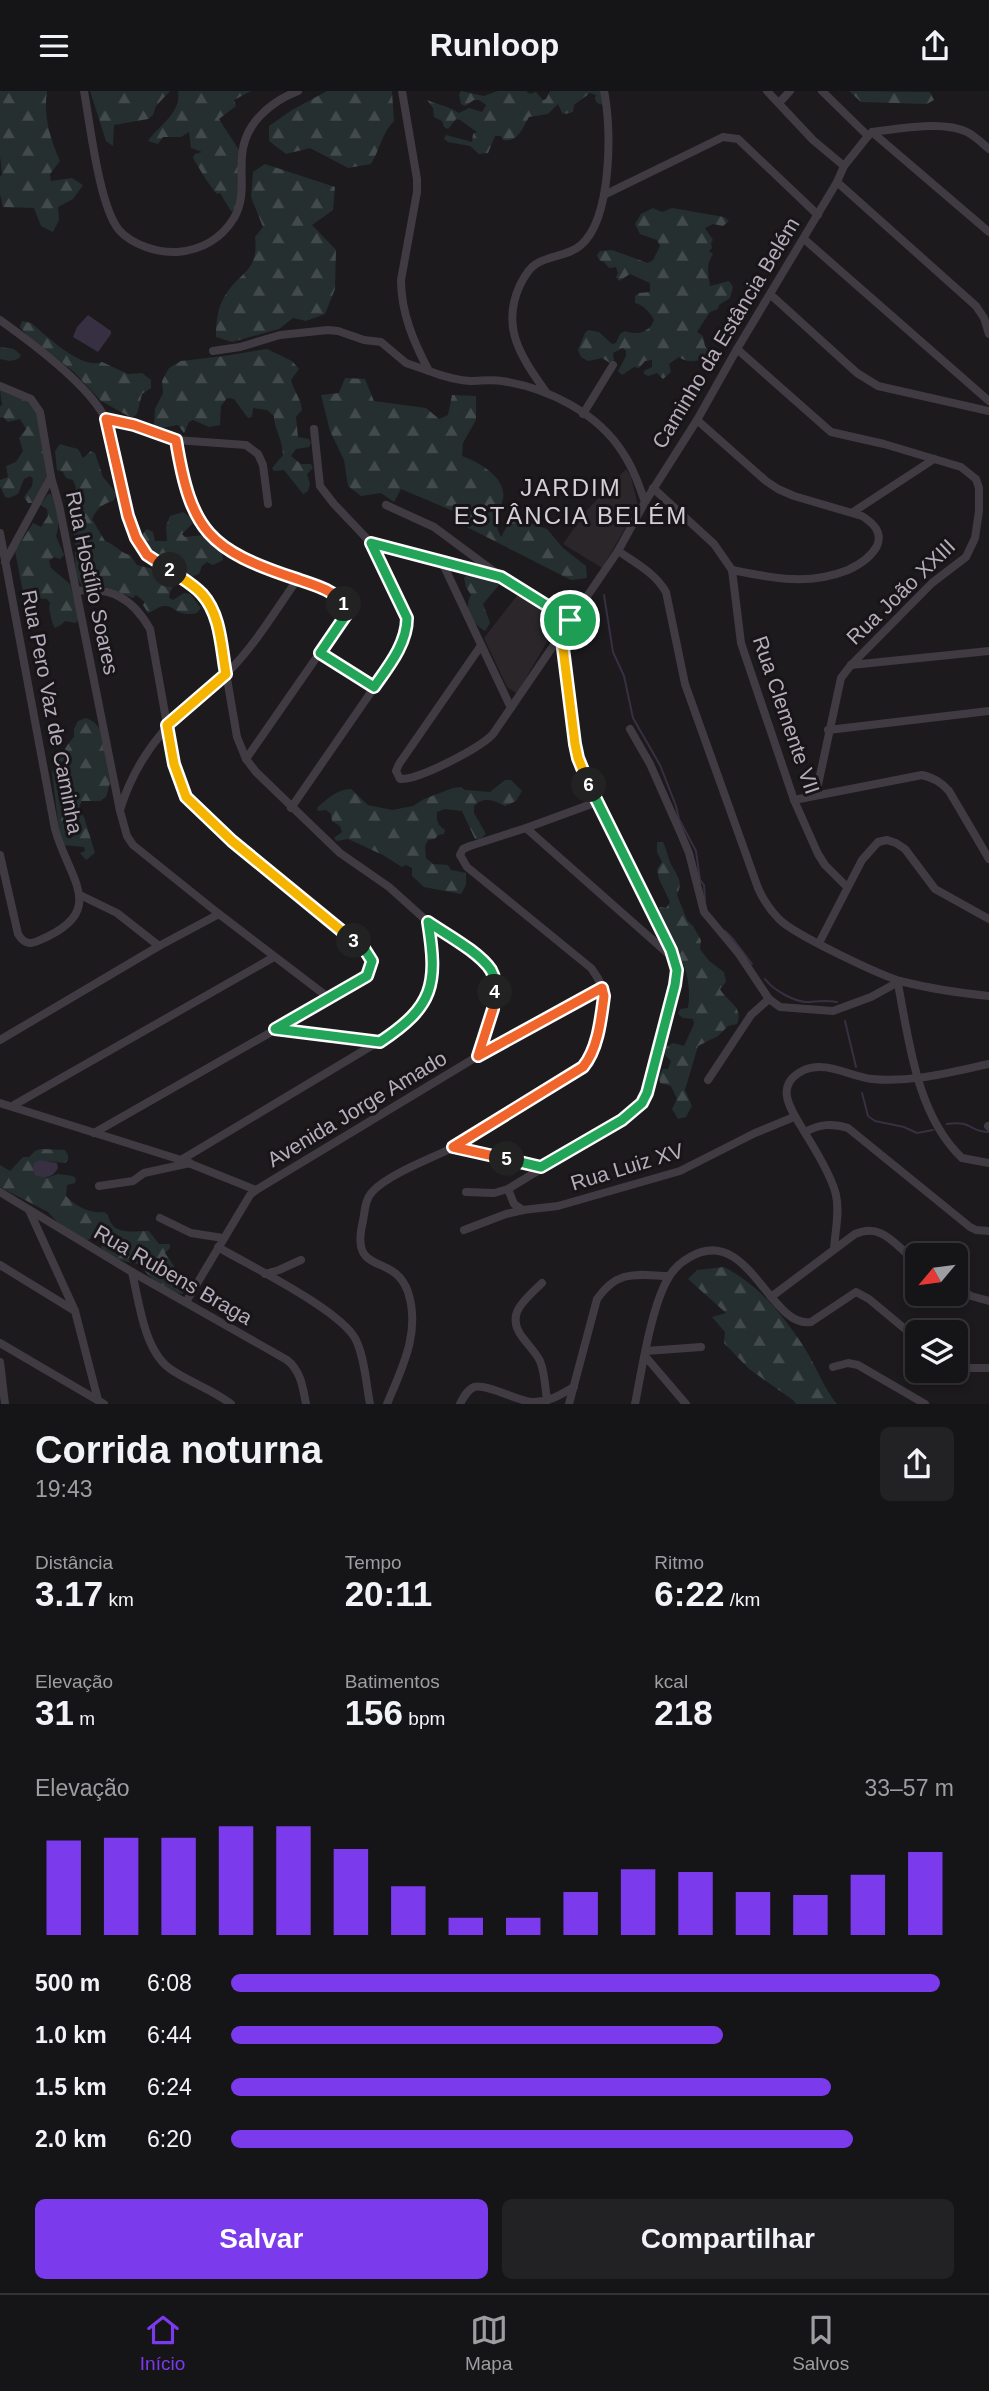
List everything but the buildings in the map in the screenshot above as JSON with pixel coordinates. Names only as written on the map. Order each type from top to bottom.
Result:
[{"type":"street","points":[[84,91],[99,175],[112,218],[120,231],[138,243],[167,252],[203,247],[227,229],[236,215],[242,197],[242,155],[251,127],[270,106],[298,91]]},
{"type":"street","points":[[402,91],[417,192],[401,281],[401,295],[413,338],[429,371]]},
{"type":"street","points":[[546,393],[516,344],[513,323],[514,297],[530,269],[537,263],[581,245],[594,223],[604,195],[610,126],[604,91]]},
{"type":"street","points":[[767,91],[813,140],[844,166]]},
{"type":"street","points":[[779,103],[790,91]]},
{"type":"street","points":[[822,91],[989,232]]},
{"type":"street","points":[[870,134],[916,127],[955,128],[965,130],[989,149]]},
{"type":"street","name":"Caminho da Estância Belém","points":[[481,647],[399,764],[396,771],[400,779],[412,778],[485,743],[511,708],[618,551],[653,488],[697,420],[804,239],[844,166],[870,134]]},
{"type":"street","points":[[604,195],[729,136],[738,139],[818,215]]},
{"type":"street","points":[[837,182],[976,306],[984,318],[989,334]]},
{"type":"street","points":[[804,239],[989,401]]},
{"type":"street","points":[[771,295],[868,381],[895,391],[989,411]]},
{"type":"street","points":[[0,320],[53,361],[92,399],[106,419],[128,516],[136,538],[147,555],[201,594],[216,620],[234,724],[246,759],[267,785],[340,853],[389,887],[428,922],[480,958],[491,970],[495,979],[493,1009],[478,1056]]},
{"type":"street","points":[[213,351],[240,347],[280,335],[338,331],[364,340],[381,342],[406,363],[454,379],[498,380],[546,393],[603,428],[622,451],[645,502]]},
{"type":"street","name":"Rua João XXIII","points":[[737,349],[831,432],[961,467],[976,479],[979,488],[975,538],[966,557],[932,583],[841,678],[816,794]]},
{"type":"street","points":[[583,414],[613,365]]},
{"type":"street","name":"Rua Hostílio Soares","points":[[0,386],[31,399],[40,412],[46,433],[51,477],[60,505],[127,836],[134,845],[219,914],[329,998]]},
{"type":"street","points":[[106,419],[134,425],[176,440],[246,445],[252,448],[263,465],[268,504]]},
{"type":"street","points":[[697,420],[766,481],[793,496],[853,512],[871,522],[880,538],[876,549],[857,566],[818,579],[779,580],[732,570]]},
{"type":"street","points":[[291,808],[374,687],[407,631],[407,618],[371,543],[320,487],[314,429]]},
{"type":"street","points":[[176,440],[181,474],[191,507],[213,539],[253,563],[332,592],[344,605],[346,615],[246,759]]},
{"type":"street","points":[[853,512],[934,459]]},
{"type":"street","points":[[5,562],[51,477]]},
{"type":"street","name":"Rua Clemente VII","points":[[653,488],[714,544],[732,570],[744,654],[794,800],[818,854],[847,887]]},
{"type":"street","points":[[386,505],[434,527],[501,577],[570,620]]},
{"type":"street","name":"Rua Pero Vaz de Caminha","points":[[0,533],[55,829],[61,851],[80,895]]},
{"type":"street","points":[[371,543],[501,577]]},
{"type":"street","points":[[618,551],[651,573],[666,592],[685,684],[764,900],[780,921],[899,983],[989,996]]},
{"type":"street","points":[[441,560],[511,708]]},
{"type":"street","points":[[120,811],[126,789],[150,744],[167,725],[226,674],[297,580]]},
{"type":"street","points":[[77,591],[95,590],[116,594],[143,616],[150,629],[174,764],[186,797],[232,841],[369,955],[372,961],[367,976],[94,1133]]},
{"type":"street","points":[[466,1192],[494,1193],[508,1189],[622,1120],[642,1103],[647,1093],[675,985],[675,960],[578,758],[561,632]]},
{"type":"street","points":[[851,665],[989,650]]},
{"type":"street","points":[[320,653],[374,687]]},
{"type":"street","points":[[828,730],[989,711]]},
{"type":"street","points":[[631,729],[656,776],[681,834],[704,912],[769,999],[780,1007],[833,1011],[872,997],[899,983]]},
{"type":"street","points":[[794,800],[922,775],[933,778],[949,791],[989,859]]},
{"type":"street","points":[[387,1404],[409,1347],[414,1329],[413,1317],[408,1293],[398,1275],[372,1261],[360,1249],[359,1241],[367,1201],[378,1186],[453,1147],[583,1067],[590,1059],[602,1016],[604,996],[591,968],[467,867],[460,855],[463,849],[470,846],[597,802]]},
{"type":"street","points":[[526,828],[675,960]]},
{"type":"street","points":[[819,943],[870,849],[878,842],[887,840],[905,849],[935,889],[989,919]]},
{"type":"street","points":[[0,855],[18,934],[27,944],[61,931],[77,913],[80,895],[117,913],[159,946]]},
{"type":"street","points":[[0,1040],[159,946],[219,914]]},
{"type":"street","points":[[99,1186],[133,1181],[144,1173],[185,1161],[402,1027],[420,1009],[429,992],[433,955],[428,922]]},
{"type":"street","points":[[14,1105],[274,957]]},
{"type":"street","points":[[899,983],[917,1078],[944,1137],[962,1158],[989,1163]]},
{"type":"street","name":"Avenida Jorge Amado","points":[[0,1103],[14,1105],[185,1161],[256,1190],[478,1056],[602,988]]},
{"type":"street","points":[[708,1080],[751,1016],[769,999]]},
{"type":"street","points":[[275,1029],[380,1042]]},
{"type":"street","points":[[834,1249],[836,1196],[788,1102],[788,1086],[795,1076],[818,1066],[879,1080],[917,1078],[989,1064]]},
{"type":"street","name":"Rua Luiz XV","points":[[464,1230],[523,1210],[558,1206],[680,1171],[794,1117]]},
{"type":"street","points":[[805,1132],[827,1124],[848,1128],[964,1223],[976,1230],[989,1231]]},
{"type":"street","points":[[453,1147],[541,1167]]},
{"type":"street","points":[[508,1189],[514,1204],[523,1210]]},
{"type":"street","points":[[186,1302],[223,1238],[250,1195],[256,1190]]},
{"type":"street","name":"Rua Rubens Braga","points":[[0,1192],[295,1366],[306,1404]]},
{"type":"street","points":[[29,1210],[75,1311],[101,1402]]},
{"type":"street","points":[[160,1218],[191,1233],[223,1238]]},
{"type":"street","points":[[771,1297],[855,1234],[867,1229],[874,1229],[905,1253]]},
{"type":"street","points":[[218,1247],[323,1308],[351,1331],[359,1349],[370,1404]]},
{"type":"street","points":[[635,1404],[660,1295],[669,1276],[696,1254],[709,1251],[725,1253],[740,1261],[789,1315],[803,1323],[822,1316],[856,1292],[869,1299],[905,1329]]},
{"type":"street","points":[[264,1274],[279,1271],[301,1260]]},
{"type":"street","points":[[0,1265],[75,1311]]},
{"type":"street","points":[[132,1272],[149,1340],[157,1356],[170,1369],[231,1404]]},
{"type":"street","points":[[569,1404],[597,1299],[606,1286],[627,1274],[669,1276]]},
{"type":"street","points":[[542,1283],[520,1305],[515,1323],[517,1331],[539,1360],[547,1400]]},
{"type":"street","points":[[968,1294],[989,1301]]},
{"type":"street","points":[[0,1343],[101,1402]]},
{"type":"street","points":[[646,1354],[701,1347]]},
{"type":"street","points":[[646,1354],[685,1404]]},
{"type":"street","points":[[0,1363],[5,1404]]},
{"type":"street","points":[[832,1367],[848,1363],[858,1365],[925,1404]]},
{"type":"street","points":[[968,1368],[989,1368]]},
{"type":"street","points":[[460,1404],[468,1391],[480,1386],[535,1402],[547,1400],[574,1387]]},
{"type":"shaded area","points":[[88,315],[111,331],[98,352],[73,337],[77,327]]},
{"type":"shaded area","points":[[626,469],[631,477],[638,506],[602,568],[563,544],[587,510]]},
{"type":"shaded area","points":[[519,593],[557,621],[516,693],[507,687],[484,638]]},
{"type":"shaded area","points":[[40,1160],[57,1163],[58,1168],[54,1174],[49,1177],[36,1176],[33,1171],[34,1163]]},
{"type":"green space","points":[[0,91],[47,91],[48,127],[60,161],[50,174],[51,181],[72,178],[83,185],[73,199],[58,207],[59,220],[53,232],[41,226],[34,208],[3,207],[0,194]]},
{"type":"green space","points":[[90,91],[170,91],[148,119],[114,125],[113,146],[106,141]]},
{"type":"green space","points":[[178,91],[251,91],[234,100],[236,106],[219,119],[239,150],[239,201],[235,210],[231,211],[220,193],[214,191],[193,158],[195,154],[202,152],[191,148],[189,132],[181,137],[163,137],[158,144],[148,141],[177,106]]},
{"type":"green space","points":[[327,91],[392,91],[394,121],[371,164],[348,168],[310,148],[286,154],[269,141],[269,126]]},
{"type":"green space","points":[[461,91],[484,96],[498,91],[526,91],[530,94],[536,92],[543,100],[550,91],[602,91],[603,105],[597,103],[596,95],[590,93],[574,105],[573,112],[562,113],[558,104],[548,114],[529,117],[513,139],[503,140],[501,136],[495,136],[488,153],[479,154],[470,146],[444,139],[446,135],[472,142],[473,134],[477,132],[456,119],[448,129],[444,127],[442,121],[434,117],[433,108],[427,100],[459,113],[469,108],[482,112],[486,105],[479,100],[465,106],[461,104]]},
{"type":"green space","points":[[849,91],[930,92],[934,100],[927,104],[861,102]]},
{"type":"green space","points":[[265,164],[335,187],[333,210],[312,225],[336,250],[335,289],[325,314],[306,321],[293,318],[279,329],[232,342],[216,337],[218,315],[226,294],[252,264],[256,248],[255,237],[263,227],[251,197],[253,172]]},
{"type":"green space","points":[[653,208],[662,212],[672,208],[724,217],[729,221],[723,226],[713,224],[705,228],[713,240],[709,251],[713,254],[708,265],[710,286],[729,281],[733,287],[730,298],[719,305],[718,309],[710,312],[697,332],[703,336],[705,346],[711,354],[696,361],[679,357],[669,364],[671,372],[663,379],[657,373],[648,376],[644,374],[644,371],[652,367],[652,360],[645,361],[639,368],[634,367],[622,375],[618,371],[626,356],[623,348],[613,353],[614,360],[610,363],[602,358],[588,361],[581,357],[578,350],[588,330],[599,332],[612,344],[616,343],[620,334],[625,331],[642,332],[652,324],[654,320],[651,315],[644,307],[635,303],[635,296],[639,293],[650,292],[650,283],[630,274],[619,281],[616,267],[609,268],[597,255],[600,251],[612,250],[648,263],[653,260],[660,246],[657,240],[640,234],[635,224],[641,214]]},
{"type":"green space","points":[[22,321],[31,323],[75,357],[94,363],[102,362],[128,374],[142,373],[151,380],[151,388],[142,394],[137,414],[132,418],[101,401],[74,372],[27,335],[20,327]]},
{"type":"green space","points":[[0,347],[14,349],[21,355],[10,361],[0,359]]},
{"type":"green space","points":[[267,349],[292,361],[299,369],[291,380],[302,410],[296,417],[298,437],[309,439],[311,443],[309,447],[296,449],[291,456],[301,464],[311,464],[313,468],[307,474],[310,484],[308,491],[303,494],[284,470],[274,471],[272,468],[283,455],[283,450],[274,416],[267,410],[253,408],[252,417],[248,418],[234,399],[227,398],[221,406],[220,425],[209,427],[193,420],[189,422],[184,433],[178,425],[161,428],[154,425],[155,409],[163,393],[162,381],[169,368],[181,361]]},
{"type":"green space","points":[[345,378],[365,379],[374,401],[426,408],[439,419],[448,415],[452,395],[476,396],[476,420],[463,443],[462,456],[490,472],[501,484],[503,499],[494,521],[501,537],[512,517],[547,529],[563,548],[586,566],[587,578],[571,580],[465,526],[453,511],[401,489],[394,502],[381,493],[361,496],[348,486],[344,460],[330,431],[321,395],[339,393]]},
{"type":"green space","points":[[0,390],[28,402],[37,412],[47,475],[34,503],[28,503],[24,497],[32,486],[33,479],[30,476],[24,479],[18,494],[9,498],[5,497],[0,486],[0,480],[8,477],[6,466],[16,462],[23,451],[19,438],[26,429],[20,419],[8,422],[3,417],[0,418]]},
{"type":"green space","points":[[60,444],[78,449],[83,458],[91,451],[95,453],[103,477],[117,494],[113,501],[100,507],[92,519],[105,541],[130,555],[137,565],[153,569],[156,573],[162,572],[172,578],[174,585],[169,598],[173,600],[184,593],[190,594],[201,608],[197,613],[184,614],[164,606],[148,613],[143,605],[145,602],[136,595],[133,598],[101,585],[82,586],[76,570],[70,515],[70,501],[76,488],[73,480],[57,470],[55,451]]},
{"type":"green space","points":[[48,494],[51,494],[57,509],[56,536],[64,555],[60,559],[54,557],[49,561],[51,568],[70,584],[79,619],[76,623],[65,621],[55,628],[47,599],[31,597],[23,592],[15,551],[33,523],[41,527],[48,516],[47,509],[40,505]]},
{"type":"green space","points":[[183,512],[193,523],[182,534],[185,537],[203,535],[222,554],[223,560],[213,565],[207,562],[199,574],[191,577],[147,549],[141,536],[147,529],[153,532],[155,541],[167,541],[166,526],[170,516]]},
{"type":"green space","points":[[469,573],[495,579],[499,585],[483,604],[490,623],[485,631],[476,624],[468,610],[471,595],[464,578]]},
{"type":"green space","points":[[86,718],[100,729],[110,783],[106,797],[100,801],[81,801],[79,809],[95,853],[86,860],[80,853],[85,851],[84,847],[63,845],[52,772],[74,737],[78,721]]},
{"type":"green space","points":[[505,780],[511,780],[522,791],[516,801],[505,806],[489,800],[474,806],[474,813],[486,834],[480,839],[475,839],[462,811],[445,809],[437,812],[438,823],[445,830],[444,834],[428,840],[425,846],[426,858],[433,864],[448,865],[451,870],[466,873],[466,885],[461,894],[424,887],[412,876],[412,868],[406,865],[402,867],[348,839],[337,841],[334,838],[342,832],[340,826],[332,821],[331,814],[326,810],[318,811],[317,808],[333,795],[346,789],[351,789],[368,805],[392,810],[413,806],[453,788],[490,792]]},
{"type":"green space","points":[[657,842],[663,842],[678,877],[680,887],[677,895],[687,920],[701,940],[700,949],[709,961],[724,972],[726,982],[720,989],[737,1008],[739,1018],[737,1024],[728,1026],[718,1036],[698,1046],[685,1090],[692,1106],[686,1117],[678,1119],[672,1109],[677,1099],[671,1086],[660,1083],[659,1076],[663,1069],[668,1069],[671,1061],[665,1055],[666,1047],[673,1043],[684,1046],[694,1024],[693,1019],[683,1018],[678,1014],[680,1009],[688,1008],[688,981],[681,959],[657,914],[660,907],[666,908],[670,902],[659,879],[657,869],[662,862],[657,852]]},
{"type":"green space","points":[[41,1149],[65,1150],[68,1160],[65,1163],[46,1161],[46,1178],[58,1174],[73,1176],[75,1183],[67,1185],[66,1196],[74,1203],[83,1209],[104,1212],[110,1222],[119,1229],[149,1231],[159,1244],[170,1244],[165,1253],[180,1275],[186,1279],[187,1289],[182,1294],[170,1290],[153,1280],[141,1265],[110,1255],[101,1248],[105,1230],[99,1228],[90,1239],[84,1241],[59,1224],[48,1212],[0,1187],[0,1165],[10,1171],[23,1157],[29,1157]]},
{"type":"green space","points":[[724,1267],[759,1292],[779,1312],[804,1347],[837,1404],[796,1404],[749,1369],[724,1343],[725,1332],[712,1317],[726,1313],[688,1279],[697,1270]]},
{"type":"waterway","points":[[604,595],[613,652],[624,676],[633,718],[660,765],[679,819],[696,851],[705,901]]},
{"type":"waterway","points":[[725,931],[752,964]]},
{"type":"waterway","points":[[765,979],[791,998],[809,1002],[837,1002]]},
{"type":"waterway","points":[[845,1021],[856,1067]]},
{"type":"waterway","points":[[862,1093],[868,1116],[875,1121],[904,1127],[917,1133],[933,1130]]},
{"type":"waterway","points":[[947,1124],[961,1124],[989,1132]]},
{"type":"district","name":"JARDIM ESTÂNCIA BELÉM","points":[[571,502]]},
{"type":"route","points":[[106,419],[134,425],[176,440],[181,474],[191,507],[213,539],[230,552],[270,571],[332,592],[339,598],[346,615],[320,653],[374,687],[402,643],[407,631],[407,618],[371,543],[501,577],[570,620],[561,632],[578,758],[671,950],[677,970],[647,1093],[642,1103],[622,1120],[541,1167],[453,1147],[583,1067],[590,1059],[602,1016],[602,988],[478,1056],[493,1009],[495,979],[480,958],[428,922],[433,955],[429,992],[420,1009],[402,1027],[380,1042],[275,1029],[359,982],[367,976],[372,961],[365,950],[197,810],[180,786],[167,725],[226,674],[216,620],[201,594],[140,547],[128,516],[106,419]]}]
